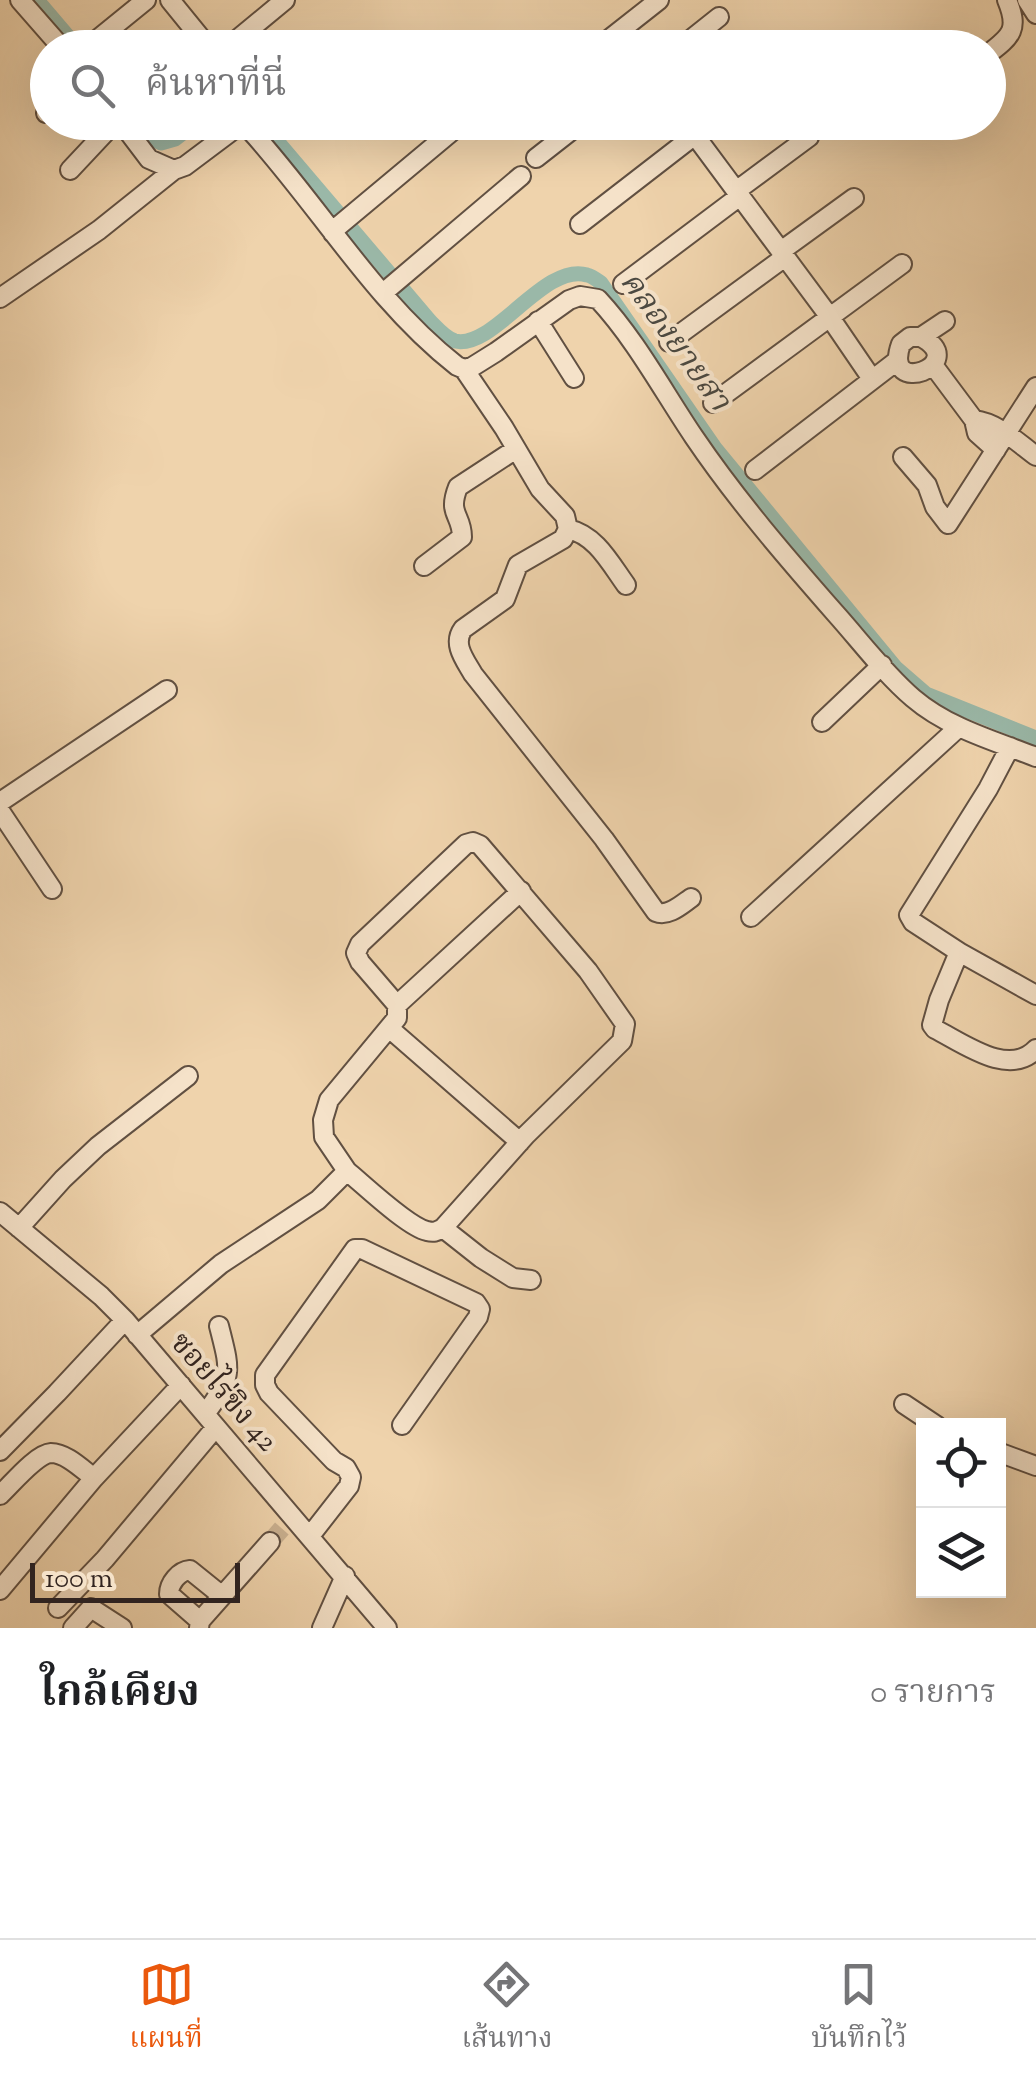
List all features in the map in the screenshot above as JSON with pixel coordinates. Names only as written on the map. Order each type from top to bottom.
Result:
[{"type":"street","points":[[20,0],[46,30]]},
{"type":"street","points":[[109,30],[146,0]]},
{"type":"street","points":[[170,0],[194,30]]},
{"type":"street","points":[[249,30],[285,0]]},
{"type":"street","points":[[621,30],[659,0]]},
{"type":"street","points":[[1006,41],[1013,31],[1014,15],[1007,0]]},
{"type":"street","points":[[1027,0],[1036,14]]},
{"type":"street","points":[[703,30],[719,18]]},
{"type":"street","points":[[70,170],[100,140]]},
{"type":"street","points":[[134,140],[149,158],[174,170]]},
{"type":"street","points":[[0,298],[220,140]]},
{"type":"street","points":[[259,140],[334,231],[391,285],[442,355],[464,368],[540,489],[565,516],[568,529],[563,539],[518,564],[506,600],[463,629],[458,644],[473,674],[604,839],[656,912],[668,913],[692,898]]},
{"type":"street","points":[[334,231],[441,140]]},
{"type":"street","points":[[536,158],[559,140]]},
{"type":"street","points":[[580,224],[680,140]]},
{"type":"street","points":[[702,140],[872,379]]},
{"type":"street","points":[[623,284],[805,140]]},
{"type":"street","points":[[391,285],[521,176]]},
{"type":"street","points":[[669,342],[854,198]]},
{"type":"street","points":[[713,403],[902,264]]},
{"type":"street","points":[[464,368],[496,352],[569,300],[580,296],[598,300],[722,478],[809,584],[914,699],[959,727],[1036,758]]},
{"type":"street","points":[[538,321],[574,378]]},
{"type":"street","points":[[921,337],[945,321]]},
{"type":"street","points":[[915,336],[926,339],[936,354],[933,366],[923,373],[911,374],[898,360],[898,349],[904,340],[915,336]]},
{"type":"street","points":[[754,470],[898,360]]},
{"type":"street","points":[[933,366],[974,420],[977,433],[996,450]]},
{"type":"street","points":[[904,457],[927,485],[935,507],[948,524],[1036,388]]},
{"type":"street","points":[[974,420],[1006,433],[1036,456]]},
{"type":"street","points":[[424,566],[462,537],[453,510],[458,487],[516,449]]},
{"type":"street","points":[[568,529],[585,534],[626,586]]},
{"type":"street","points":[[822,722],[882,665]]},
{"type":"street","points":[[0,802],[167,690]]},
{"type":"street","points":[[751,917],[959,727]]},
{"type":"street","points":[[1010,747],[909,915],[960,952],[1036,996]]},
{"type":"street","points":[[0,812],[52,889]]},
{"type":"street","points":[[398,1005],[360,962],[356,953],[360,944],[472,842],[480,845],[521,890],[625,1024],[622,1041],[615,1049],[520,1142],[443,1228],[434,1232],[409,1222],[347,1172],[324,1137],[323,1120],[329,1100],[397,1018],[398,1005],[521,890]]},
{"type":"street","points":[[960,952],[938,1000],[935,1029],[994,1058],[1018,1061],[1036,1049]]},
{"type":"street","points":[[390,1028],[520,1142]]},
{"type":"street","points":[[19,1228],[98,1146],[188,1076]]},
{"type":"street","points":[[138,1335],[221,1264],[318,1200],[347,1172]]},
{"type":"street","name":"ซอยไร่ขิง 42","points":[[0,1212],[125,1320],[210,1420],[288,1521],[310,1536],[386,1628]]},
{"type":"street","points":[[443,1228],[514,1278],[531,1280]]},
{"type":"street","points":[[310,1536],[350,1486],[351,1477],[269,1392],[265,1376],[354,1249],[362,1249],[476,1303],[480,1309],[402,1424]]},
{"type":"street","points":[[0,1451],[125,1320]]},
{"type":"street","points":[[58,1608],[105,1558],[210,1420],[229,1375],[219,1326]]},
{"type":"street","points":[[0,1590],[180,1384]]},
{"type":"street","points":[[904,1404],[925,1418]]},
{"type":"street","points":[[0,1496],[40,1456],[51,1453],[94,1478]]},
{"type":"street","points":[[1006,1455],[1036,1466]]},
{"type":"street","points":[[221,1596],[190,1570],[180,1572],[169,1588],[169,1594],[200,1624],[270,1542]]},
{"type":"street","points":[[322,1628],[345,1576]]},
{"type":"street","points":[[73,1628],[91,1608],[122,1628]]},
{"type":"waterway","name":"คลองยายสา","points":[[37,0],[63,30]]},
{"type":"waterway","name":"คลองยายสา","points":[[154,140],[161,143],[172,140]]},
{"type":"waterway","name":"คลองยายสา","points":[[276,140],[430,321],[451,340],[470,340],[486,333],[554,281],[571,274],[589,276],[601,283],[715,448],[896,668],[926,694],[1036,738]]},
{"type":"tunnel","points":[[270,1542],[284,1526]]}]
